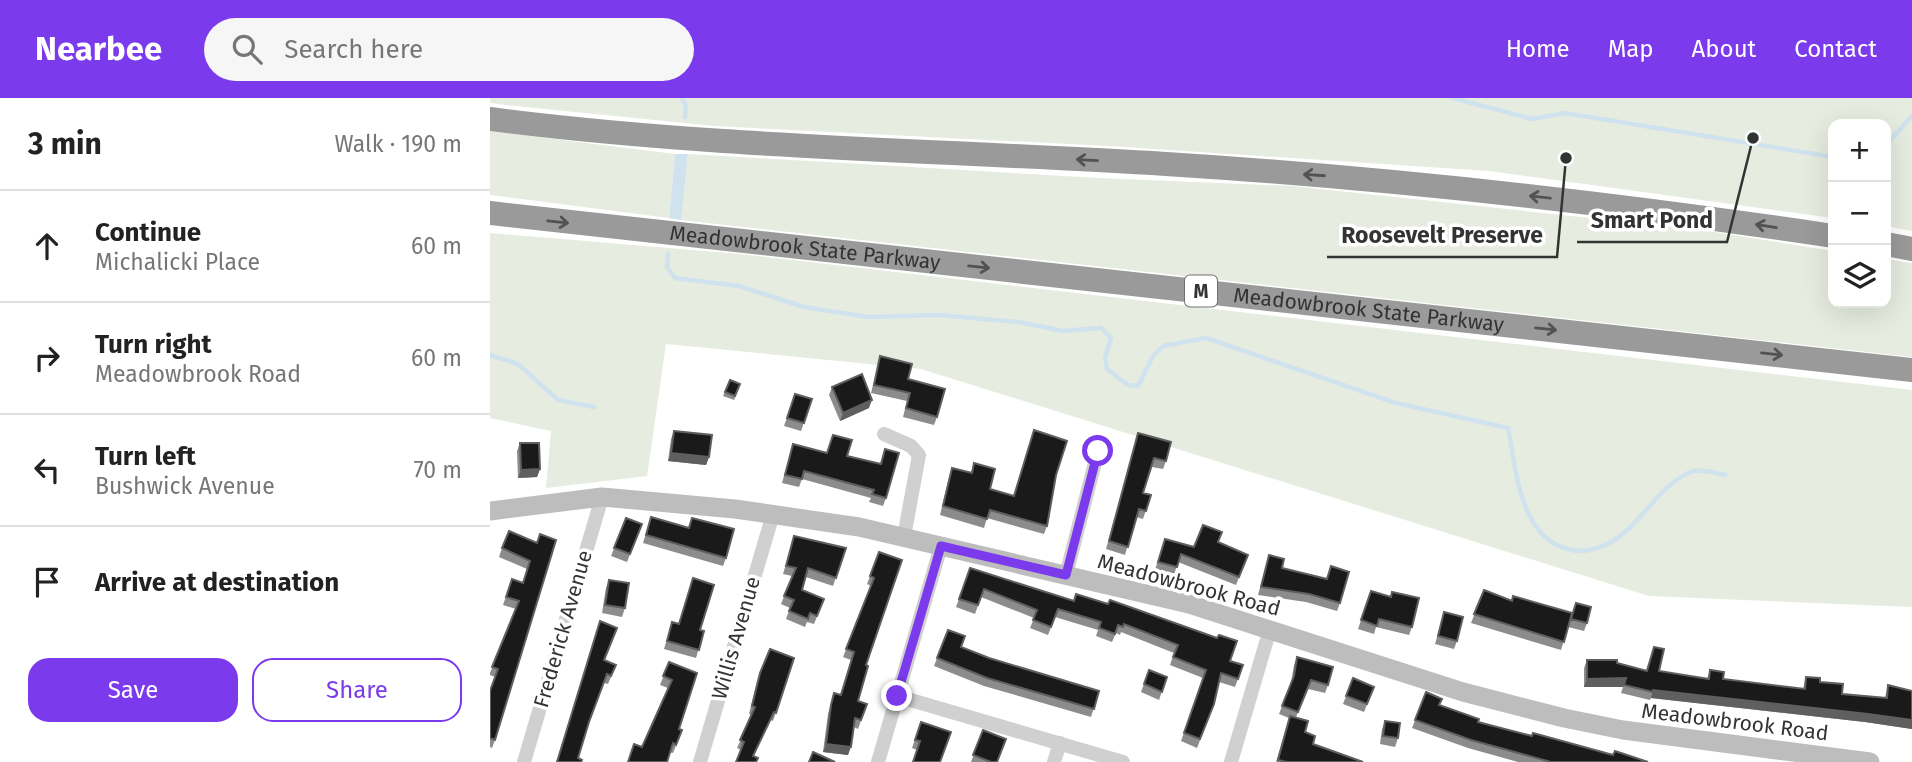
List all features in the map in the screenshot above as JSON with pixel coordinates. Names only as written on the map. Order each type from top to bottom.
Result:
[{"type":"highway","points":[[490,119],[674,138],[1168,164],[1413,182],[1671,212],[1828,235]]},
{"type":"highway","name":"Meadowbrook State Parkway","points":[[490,213],[1912,370]]},
{"type":"highway","points":[[1891,245],[1912,249]]},
{"type":"street","points":[[884,434],[911,446],[919,455],[904,537]]},
{"type":"street","points":[[1066,575],[1098,451]]},
{"type":"street","name":"Meadowbrook Road","points":[[490,511],[602,497],[773,514],[904,537],[1189,604],[1463,692],[1564,718],[1623,730],[1870,762]]},
{"type":"street","name":"Frederick Avenue","points":[[524,762],[602,497]]},
{"type":"street","name":"Willis Avenue","points":[[700,762],[773,514]]},
{"type":"street","points":[[878,762],[941,546]]},
{"type":"street","points":[[1231,762],[1270,629]]},
{"type":"street","points":[[897,696],[1123,762]]},
{"type":"street","points":[[1054,762],[1060,743]]},
{"type":"shaded area","points":[[490,98],[1912,98],[1912,231],[1891,227],[1891,119],[1828,119],[1828,217],[1489,171],[1109,146],[715,126],[490,103]]},
{"type":"shaded area","points":[[490,131],[675,154],[669,218],[490,195]]},
{"type":"shaded area","points":[[688,154],[1098,178],[1292,186],[1702,230],[1828,250],[1828,308],[1891,308],[1891,260],[1912,263],[1912,357],[681,220]]},
{"type":"shaded area","points":[[490,233],[740,254],[1912,390],[1912,607],[1649,596],[921,369],[666,344],[647,476],[546,488],[551,431],[490,418]]},
{"type":"water","points":[[675,154],[688,154],[681,220],[669,218]]},
{"type":"building","points":[[880,356],[912,364],[908,379],[945,389],[937,417],[906,408],[910,393],[874,385]]},
{"type":"building","points":[[862,374],[872,400],[843,413],[832,387]]},
{"type":"building","points":[[730,380],[740,384],[735,396],[725,392]]},
{"type":"building","points":[[795,394],[812,399],[804,423],[787,418]]},
{"type":"building","points":[[1034,430],[1067,441],[1056,475],[1047,526],[990,510],[987,519],[943,506],[952,468],[972,473],[974,463],[995,469],[990,489],[1014,496]]},
{"type":"building","points":[[674,431],[712,435],[709,457],[671,453]]},
{"type":"building","points":[[1138,433],[1171,442],[1166,461],[1154,458],[1143,493],[1151,495],[1146,511],[1139,509],[1128,547],[1109,541]]},
{"type":"building","points":[[833,435],[852,440],[847,456],[881,464],[885,449],[899,453],[886,498],[872,494],[874,490],[804,471],[802,479],[785,475],[793,444],[827,453]]},
{"type":"building","points":[[520,443],[539,443],[540,469],[521,470]]},
{"type":"building","points":[[651,517],[689,528],[692,518],[734,529],[726,558],[646,535]]},
{"type":"building","points":[[626,518],[642,524],[630,554],[614,548]]},
{"type":"building","points":[[1203,525],[1222,532],[1218,542],[1248,555],[1239,577],[1181,554],[1177,567],[1158,562],[1165,539],[1194,547]]},
{"type":"building","points":[[509,531],[537,543],[540,534],[556,540],[495,740],[490,738],[490,691],[498,669],[492,667],[519,601],[506,597],[512,579],[523,583],[530,561],[502,548]]},
{"type":"building","points":[[794,536],[846,548],[836,578],[808,568],[802,590],[824,599],[817,616],[810,613],[808,619],[789,611],[794,600],[784,596],[796,568],[786,566]]},
{"type":"building","points":[[879,552],[902,560],[866,665],[868,666],[858,701],[867,704],[861,720],[855,718],[851,747],[826,744],[834,693],[841,695],[854,652],[846,649],[874,578],[870,576]]},
{"type":"building","points":[[1269,555],[1284,559],[1282,568],[1327,579],[1331,566],[1349,572],[1340,603],[1309,594],[1261,587]]},
{"type":"building","points":[[970,568],[1074,601],[1076,594],[1108,604],[1110,600],[1217,638],[1219,635],[1237,641],[1230,661],[1243,665],[1238,679],[1221,673],[1214,704],[1200,739],[1184,733],[1206,670],[1173,657],[1178,645],[1124,624],[1123,627],[1118,625],[1115,634],[1099,628],[1101,622],[1058,609],[1051,627],[1033,620],[1037,610],[984,589],[978,605],[959,599]]},
{"type":"building","points":[[693,578],[714,585],[700,630],[704,631],[699,650],[667,641],[672,622],[679,624]]},
{"type":"building","points":[[609,580],[629,583],[625,608],[605,605]]},
{"type":"building","points":[[1484,590],[1512,601],[1513,596],[1572,613],[1564,642],[1474,614]]},
{"type":"building","points":[[1371,591],[1391,597],[1392,592],[1419,598],[1412,627],[1379,619],[1377,626],[1361,620]]},
{"type":"building","points":[[1576,603],[1591,607],[1587,623],[1571,619]]},
{"type":"building","points":[[1444,612],[1463,617],[1457,641],[1438,636]]},
{"type":"building","points":[[600,621],[617,628],[604,660],[616,665],[611,676],[607,674],[589,722],[578,758],[581,762],[557,762]]},
{"type":"building","points":[[948,630],[965,636],[961,647],[1099,691],[1094,709],[987,678],[937,658]]},
{"type":"building","points":[[1654,647],[1664,649],[1659,671],[1709,679],[1710,670],[1724,672],[1723,679],[1805,689],[1806,677],[1820,678],[1820,682],[1843,684],[1842,694],[1887,698],[1888,685],[1912,691],[1912,720],[1653,692],[1624,685],[1626,678],[1587,679],[1587,660],[1617,660],[1617,663],[1647,671]]},
{"type":"building","points":[[770,649],[794,658],[776,713],[774,712],[753,756],[758,758],[756,762],[736,762],[744,742],[740,740],[755,707],[752,706],[760,673]]},
{"type":"building","points":[[1297,657],[1333,667],[1328,685],[1311,680],[1298,712],[1282,706],[1294,676]]},
{"type":"building","points":[[669,662],[697,673],[676,745],[673,743],[667,762],[628,762],[634,744],[642,747],[672,680],[663,676]]},
{"type":"building","points":[[1149,670],[1167,677],[1162,692],[1144,684]]},
{"type":"building","points":[[1353,678],[1374,687],[1367,704],[1346,696]]},
{"type":"building","points":[[1426,692],[1442,699],[1439,705],[1479,719],[1478,722],[1532,736],[1533,733],[1613,755],[1615,751],[1648,762],[1551,762],[1471,740],[1415,720]]},
{"type":"building","points":[[1290,716],[1308,721],[1305,732],[1315,736],[1313,744],[1363,762],[1278,760]]},
{"type":"building","points":[[1385,721],[1400,723],[1398,738],[1383,736]]},
{"type":"building","points":[[921,722],[951,732],[940,762],[913,762],[920,741],[915,740]]},
{"type":"building","points":[[983,730],[1006,739],[997,762],[973,755]]},
{"type":"building","points":[[813,752],[835,762],[809,762]]},
{"type":"waterway","points":[[682,98],[686,107],[685,117]]},
{"type":"waterway","points":[[1453,98],[1532,119],[1565,113],[1828,156]]},
{"type":"waterway","points":[[1891,139],[1912,116]]},
{"type":"waterway","points":[[668,254],[667,267],[675,278],[739,286],[804,307],[868,317],[939,315],[1019,322],[1063,331],[1101,328],[1111,338],[1105,357],[1107,369],[1128,385],[1138,386],[1153,356],[1163,346],[1206,338],[1396,403],[1508,428],[1517,479],[1526,508],[1544,536],[1568,549],[1582,551],[1611,542],[1625,532],[1674,482],[1693,471],[1725,475]]},
{"type":"waterway","points":[[490,355],[518,364],[558,400],[594,407]]},
{"type":"place","name":"Smart Pond","points":[[1753,138]]},
{"type":"place","name":"Roosevelt Preserve","points":[[1566,158]]},
{"type":"route","points":[[897,696],[941,546],[1066,575],[1098,451]]}]
